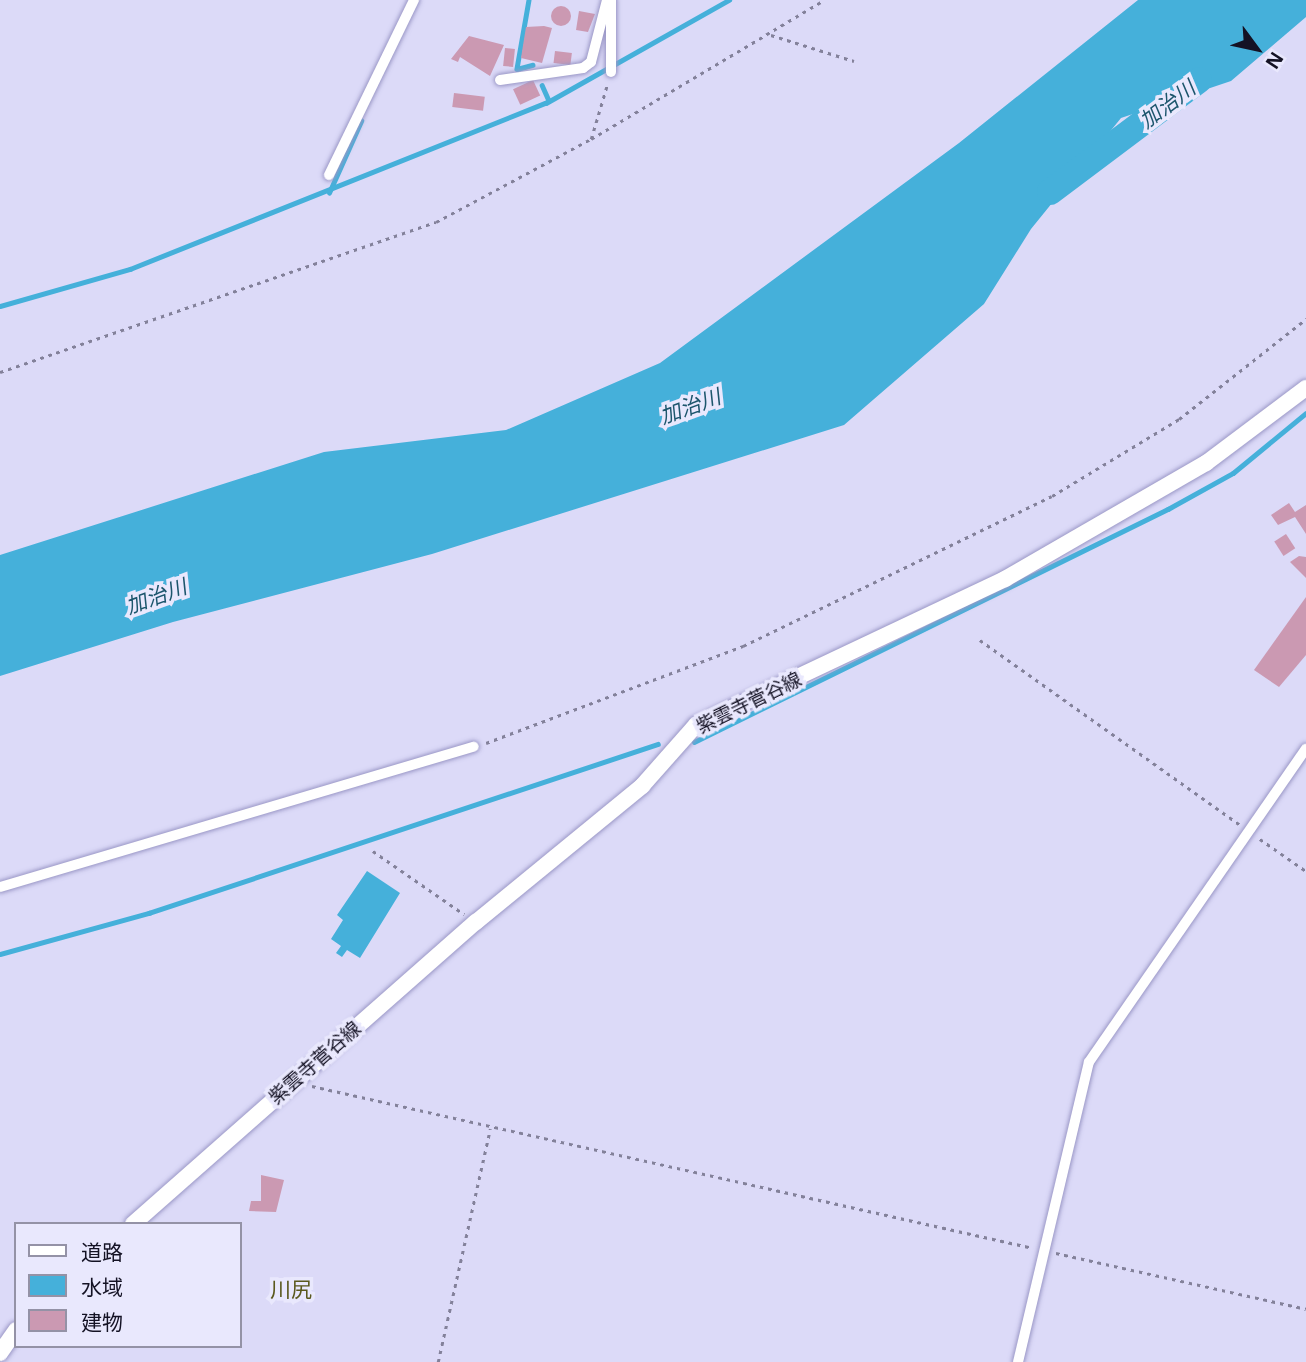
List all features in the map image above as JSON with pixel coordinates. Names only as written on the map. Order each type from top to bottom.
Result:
[{"type":"main road","name":"紫雲寺菅谷線","points":[[135,1222],[476,922],[642,786],[696,726],[1005,579],[1206,463],[1306,388]]},
{"type":"main road","points":[[0,1353],[14,1334]]},
{"type":"street","points":[[329,175],[414,0]]},
{"type":"street","points":[[609,0],[611,72]]},
{"type":"street","points":[[500,80],[583,68],[591,62],[609,0]]},
{"type":"street","points":[[0,887],[474,747]]},
{"type":"street","points":[[1018,1362],[1042,1250],[1090,1062],[1306,749]]},
{"type":"path","points":[[0,372],[436,222],[591,139],[824,0]]},
{"type":"path","points":[[770,34],[792,46],[854,61]]},
{"type":"path","points":[[591,139],[611,72]]},
{"type":"path","points":[[474,747],[743,646],[1052,496],[1179,419],[1306,319]]},
{"type":"path","points":[[980,640],[1306,871]]},
{"type":"path","points":[[373,851],[476,922]]},
{"type":"path","points":[[295,1082],[490,1129],[1306,1309]]},
{"type":"path","points":[[438,1362],[490,1129]]},
{"type":"water","points":[[1138,0],[1306,0],[1306,17],[1231,81],[1121,118],[1031,229],[984,304],[844,425],[432,554],[173,622],[0,676],[0,555],[324,452],[506,430],[660,363],[959,143]]},
{"type":"water","points":[[367,871],[400,893],[360,958],[347,950],[342,957],[336,953],[341,946],[331,939],[343,920],[337,915]]},
{"type":"building","points":[[561,6],[568,9],[571,16],[568,23],[561,26],[554,23],[551,16],[554,9]]},
{"type":"building","points":[[579,11],[595,14],[588,32],[576,30]]},
{"type":"building","points":[[526,27],[552,28],[542,63],[521,58]]},
{"type":"building","points":[[469,36],[504,45],[490,76],[460,57],[458,62],[451,59]]},
{"type":"building","points":[[505,48],[515,49],[513,67],[503,66]]},
{"type":"building","points":[[555,51],[572,53],[570,65],[554,63]]},
{"type":"building","points":[[533,80],[540,95],[520,105],[513,89]]},
{"type":"building","points":[[454,93],[485,97],[483,111],[452,107]]},
{"type":"building","points":[[1289,503],[1295,512],[1306,505],[1306,534],[1295,517],[1278,525],[1271,515]]},
{"type":"building","points":[[1286,534],[1295,548],[1284,556],[1274,542]]},
{"type":"building","points":[[1299,556],[1306,557],[1306,578],[1290,562]]},
{"type":"building","points":[[1306,597],[1306,655],[1279,687],[1254,670]]},
{"type":"building","points":[[261,1175],[284,1180],[276,1212],[249,1211],[251,1201],[261,1201]]},
{"type":"waterway","points":[[529,0],[517,69],[532,65]]},
{"type":"waterway","points":[[0,306],[130,269],[546,103],[729,0]]},
{"type":"waterway","name":"加治川","points":[[1050,192],[1199,80]]},
{"type":"waterway","points":[[542,85],[549,101]]},
{"type":"waterway","points":[[329,193],[361,121]]},
{"type":"waterway","points":[[694,742],[1168,509],[1233,473],[1306,413]]},
{"type":"waterway","points":[[0,954],[149,913],[658,744]]},
{"type":"district","name":"川尻","points":[[291,1289]]}]
